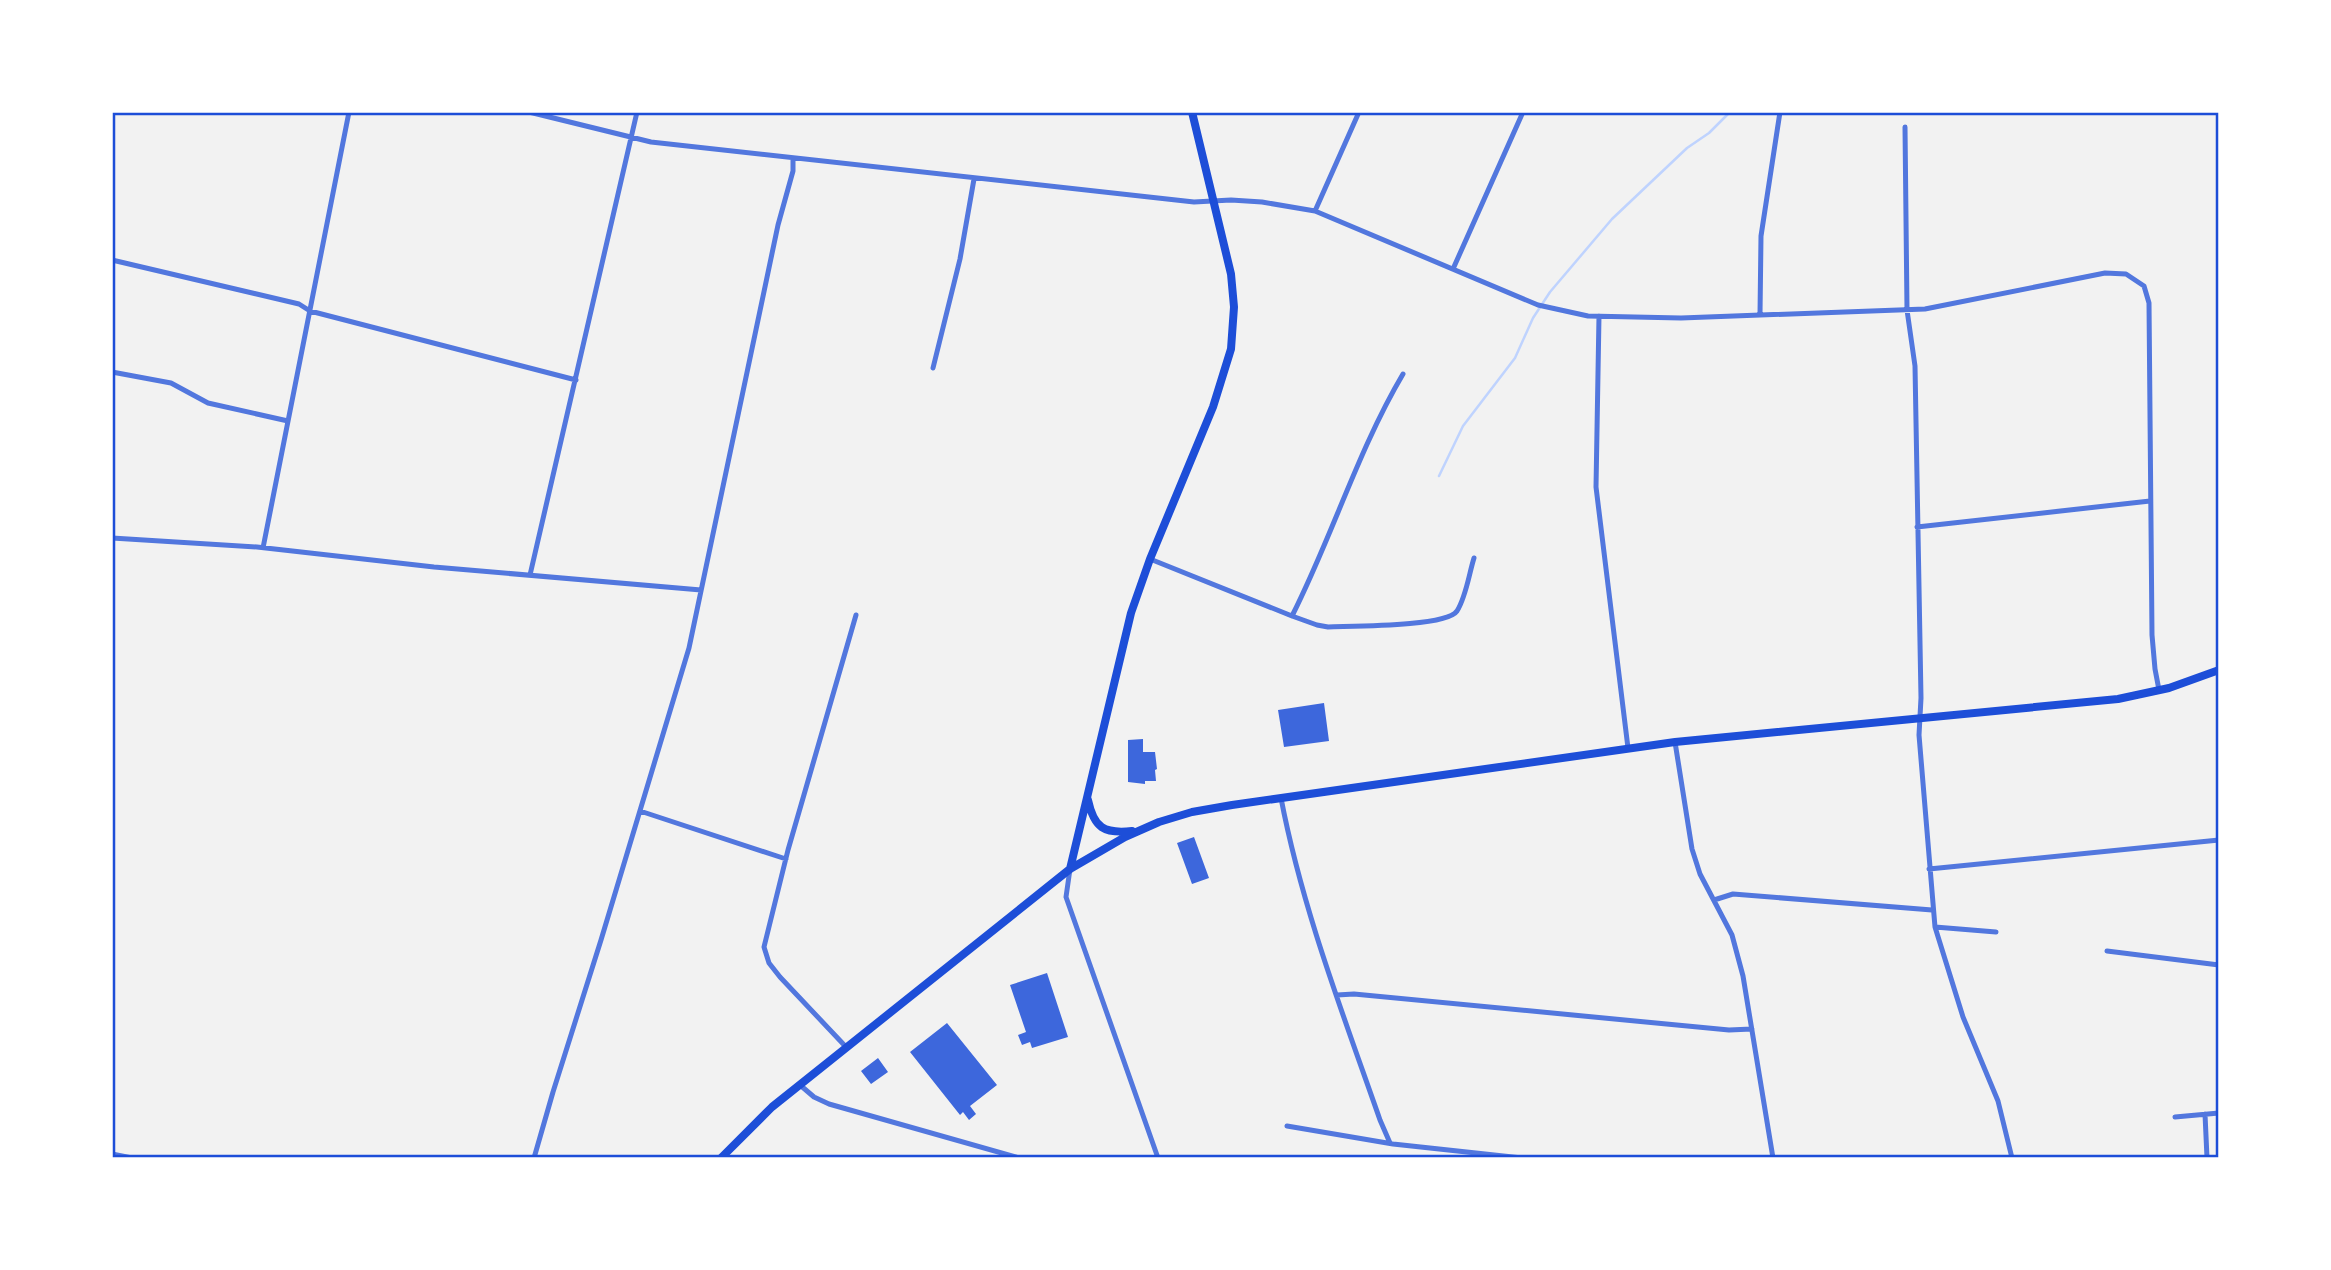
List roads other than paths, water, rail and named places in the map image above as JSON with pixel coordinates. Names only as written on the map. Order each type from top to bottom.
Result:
[{"type":"main road","points":[[1070,869],[1121,652],[1150,559],[1213,407],[1231,349],[1234,324],[1233,291],[1192,112]]},
{"type":"main road","points":[[721,1158],[759,1119],[800,1085],[1070,869],[1137,831],[1192,812],[1675,742],[2119,699],[2159,690],[2219,670]]},
{"type":"main road","points":[[1087,797],[1092,818],[1099,827],[1110,831],[1137,831]]},
{"type":"street","points":[[263,548],[349,112]]},
{"type":"street","points":[[529,112],[632,138],[793,159],[1194,202],[1262,202],[1315,211],[1538,305],[1568,313],[1681,318],[1925,309],[2105,272],[2126,274],[2144,286],[2149,303],[2152,635],[2159,690]]},
{"type":"street","points":[[530,575],[637,112]]},
{"type":"street","points":[[1315,211],[1359,112]]},
{"type":"street","points":[[1454,269],[1522,112]]},
{"type":"street","points":[[1760,316],[1761,236],[1780,112]]},
{"type":"street","points":[[1905,127],[1907,310],[1915,366],[1920,747],[1932,910],[1964,1017],[1998,1101],[2012,1158]]},
{"type":"street","points":[[534,1158],[689,648],[778,225],[793,171],[793,159]]},
{"type":"street","points":[[933,368],[962,246],[974,179]]},
{"type":"street","points":[[112,260],[299,304],[310,311],[576,380]]},
{"type":"street","points":[[1599,316],[1596,487],[1628,748]]},
{"type":"street","points":[[112,372],[171,383],[208,403],[288,421]]},
{"type":"street","points":[[1292,616],[1365,450],[1403,374]]},
{"type":"street","points":[[1917,527],[2150,501]]},
{"type":"street","points":[[112,538],[205,542],[434,567],[701,590]]},
{"type":"street","points":[[1150,559],[1292,616],[1328,627],[1442,620],[1457,611],[1474,558]]},
{"type":"street","points":[[847,1048],[780,977],[766,957],[765,937],[856,615]]},
{"type":"street","points":[[1675,742],[1692,849],[1700,874],[1727,923],[1736,948],[1773,1158]]},
{"type":"street","points":[[1281,798],[1303,895],[1390,1143]]},
{"type":"street","points":[[639,811],[786,859]]},
{"type":"street","points":[[1929,869],[2219,840]]},
{"type":"street","points":[[1070,869],[1066,897],[1158,1158]]},
{"type":"street","points":[[1714,900],[1733,894],[1932,910]]},
{"type":"street","points":[[1935,927],[1996,932]]},
{"type":"street","points":[[2107,951],[2219,965]]},
{"type":"street","points":[[1337,995],[1354,994],[1729,1030],[1752,1029]]},
{"type":"street","points":[[800,1085],[814,1097],[829,1104],[1019,1158]]},
{"type":"street","points":[[2175,1117],[2219,1113]]},
{"type":"street","points":[[2205,1114],[2207,1158]]},
{"type":"street","points":[[1287,1126],[1390,1143],[1522,1158]]},
{"type":"street","points":[[112,1154],[131,1158]]},
{"type":"waterway","points":[[1439,476],[1463,426],[1515,358],[1533,318],[1550,292],[1612,219],[1687,148],[1709,133],[1730,112]]}]
